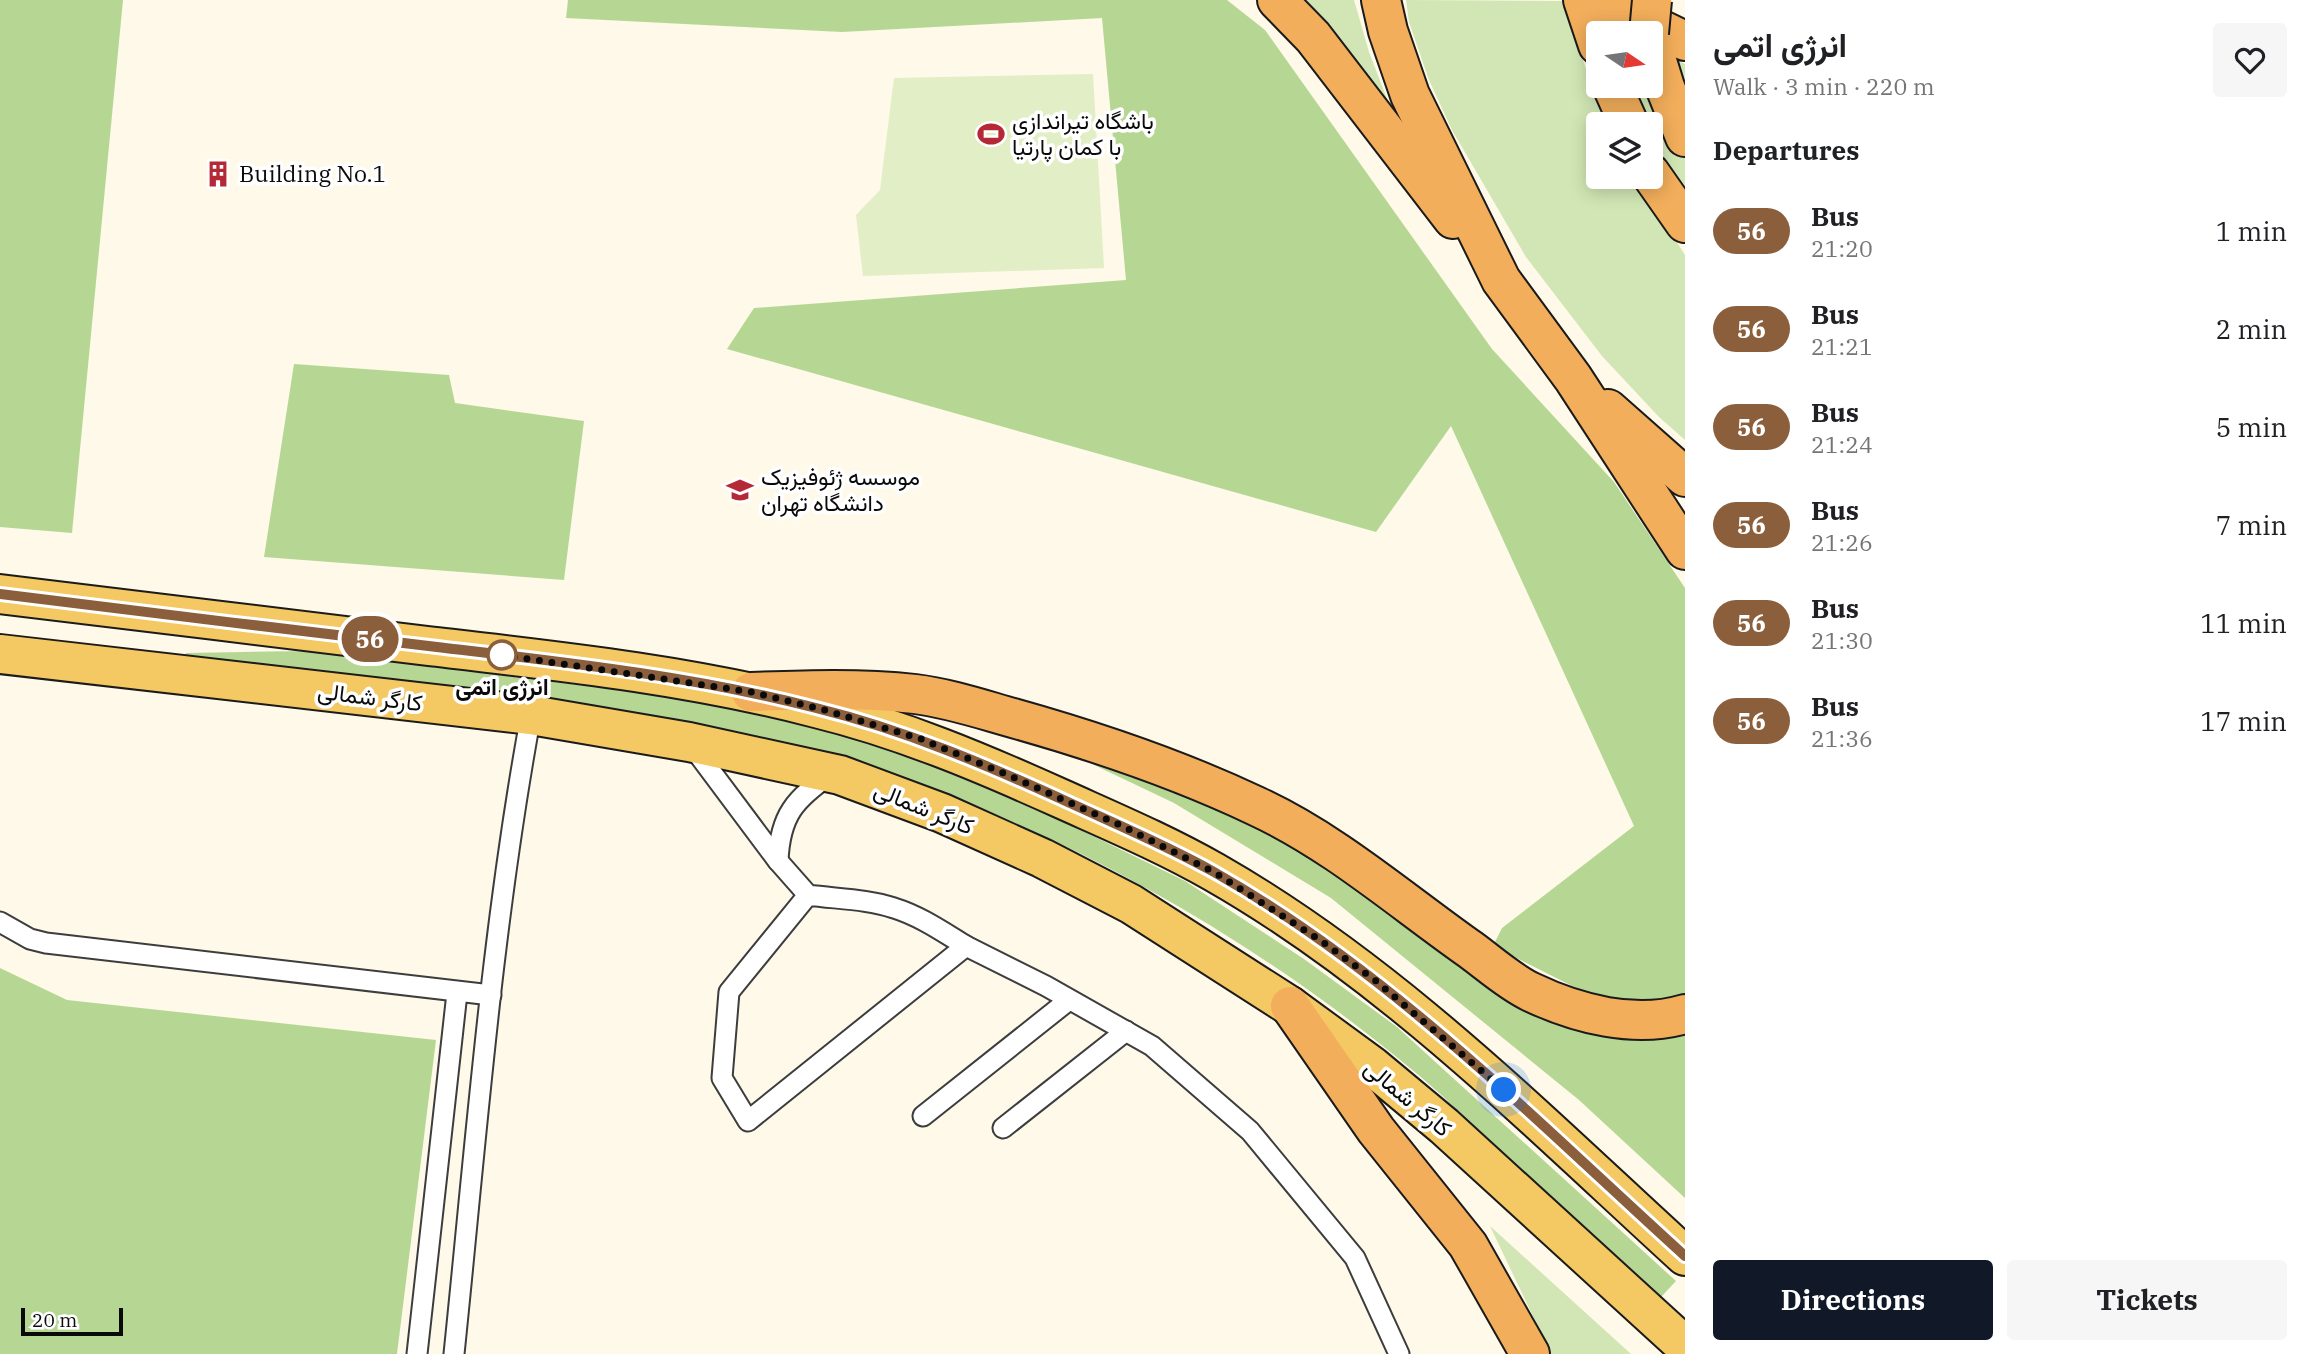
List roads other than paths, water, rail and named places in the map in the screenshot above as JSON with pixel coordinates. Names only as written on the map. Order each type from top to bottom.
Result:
[{"type":"highway","points":[[1277,0],[1312,37],[1501,280],[1573,378],[1685,550]]},
{"type":"highway","points":[[1381,0],[1388,31],[1410,95],[1501,280]]},
{"type":"highway","points":[[1583,0],[1590,21]]},
{"type":"highway","points":[[1600,0],[1685,41]]},
{"type":"highway","points":[[1651,21],[1653,0]]},
{"type":"highway","points":[[1663,80],[1685,137]]},
{"type":"highway","points":[[1661,189],[1685,223]]},
{"type":"highway","points":[[1573,378],[1685,477]]},
{"type":"highway","points":[[751,692],[836,689],[916,694],[968,705],[1127,754],[1197,780],[1258,807],[1335,851],[1529,991],[1567,1007],[1612,1017],[1646,1021],[1685,1014]]},
{"type":"highway","points":[[1290,1006],[1376,1130],[1468,1245],[1530,1354]]},
{"type":"main road","points":[[0,594],[540,659],[751,692],[821,709],[921,739],[1110,820],[1214,872],[1320,940],[1376,981],[1463,1054],[1685,1256]]},
{"type":"main road","points":[[109,667],[115,608]]},
{"type":"main road","name":"کارگر شمالی","points":[[0,654],[531,715],[689,742],[832,773],[942,813],[1053,864],[1131,904],[1290,1006],[1371,1066],[1444,1126],[1685,1346]]},
{"type":"lane","points":[[454,1354],[514,803],[531,715]]},
{"type":"lane","points":[[689,742],[778,860],[808,895],[870,902],[895,908],[922,920],[1152,1046],[1250,1131],[1356,1258],[1399,1354]]},
{"type":"lane","points":[[778,860],[779,838],[788,815],[802,796],[832,773]]},
{"type":"lane","points":[[808,895],[729,992],[722,1078],[748,1121],[966,946]]},
{"type":"lane","points":[[0,922],[30,939],[46,943],[491,995]]},
{"type":"lane","points":[[417,1354],[457,993]]},
{"type":"lane","points":[[923,1116],[1069,1000]]},
{"type":"lane","points":[[1003,1128],[1126,1031]]},
{"type":"place","name":"باشگاه تیراندازی با کمان پارتیا","points":[[991,134]]},
{"type":"place","name":"Building No.1","points":[[218,174]]},
{"type":"place","name":"موسسه ژئوفیزیک دانشگاه تهران","points":[[740,490]]},
{"type":"place","name":"انرژی اتمی","points":[[502,655]]}]
